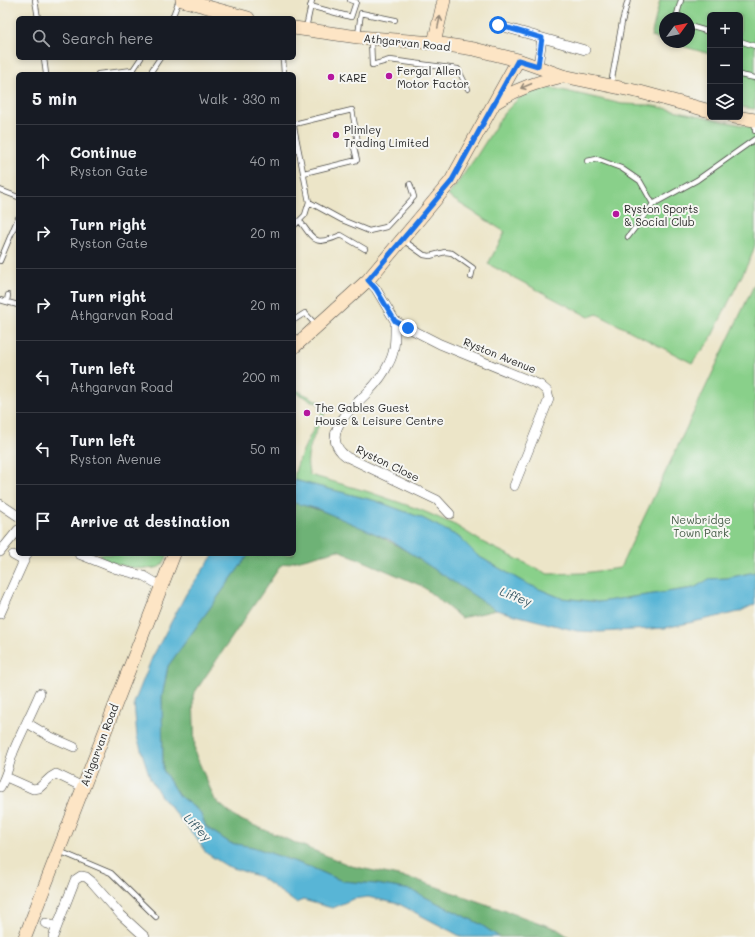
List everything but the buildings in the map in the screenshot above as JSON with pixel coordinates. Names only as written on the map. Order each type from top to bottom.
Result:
[{"type":"main road","points":[[182,0],[211,4],[243,16]]},
{"type":"main road","points":[[434,43],[444,0]]},
{"type":"main road","name":"Athgarvan Road","points":[[300,28],[364,37],[434,43],[474,49],[538,66],[563,76],[611,86],[707,110]]},
{"type":"main road","points":[[296,346],[368,280],[451,182],[518,60]]},
{"type":"main road","points":[[493,104],[513,91],[534,82],[563,76]]},
{"type":"main road","points":[[743,118],[755,120]]},
{"type":"main road","name":"Athgarvan Road","points":[[25,937],[173,556]]},
{"type":"street","points":[[498,25],[585,50]]},
{"type":"street","points":[[538,66],[542,38]]},
{"type":"street","points":[[368,280],[376,289],[395,321]]},
{"type":"street","name":"Ryston Avenue","points":[[395,321],[440,344],[540,385],[547,391],[549,399],[514,486]]},
{"type":"street","name":"Ryston Close","points":[[395,321],[394,350],[389,364],[381,377],[349,410],[340,423],[336,432],[336,441],[340,451],[348,457],[437,500],[450,514]]},
{"type":"street","points":[[442,506],[450,499]]},
{"type":"street","points":[[0,504],[16,515]]},
{"type":"street","points":[[0,552],[16,532]]},
{"type":"street","points":[[91,557],[116,569],[144,576],[161,586]]},
{"type":"street","points":[[0,614],[25,558]]},
{"type":"street","points":[[0,787],[6,777],[9,764],[40,693]]},
{"type":"street","points":[[27,723],[69,747]]},
{"type":"street","points":[[6,777],[33,789],[43,786],[56,774],[83,787]]},
{"type":"street","points":[[53,937],[75,880],[81,876],[86,877],[91,881],[121,915],[145,937]]},
{"type":"street","points":[[45,923],[57,927]]},
{"type":"lane","points":[[35,0],[38,16]]},
{"type":"lane","points":[[173,16],[179,0]]},
{"type":"lane","points":[[300,28],[312,0]]},
{"type":"lane","points":[[350,0],[356,2],[351,17]]},
{"type":"lane","points":[[611,86],[622,22],[628,0]]},
{"type":"lane","points":[[678,12],[681,0]]},
{"type":"lane","points":[[310,6],[360,18]]},
{"type":"lane","points":[[395,20],[361,13],[360,18],[364,37],[372,65],[390,60],[458,69],[468,89]]},
{"type":"lane","points":[[695,28],[707,31]]},
{"type":"lane","points":[[743,42],[755,46]]},
{"type":"lane","points":[[44,60],[46,72]]},
{"type":"lane","points":[[116,72],[133,70],[140,60]]},
{"type":"lane","points":[[152,72],[159,60]]},
{"type":"lane","points":[[283,60],[284,72]]},
{"type":"lane","points":[[743,76],[755,78]]},
{"type":"lane","points":[[296,125],[352,110],[358,142],[353,144],[356,160],[304,173]]},
{"type":"lane","points":[[755,120],[755,131]]},
{"type":"lane","points":[[628,237],[652,204],[697,180],[755,139]]},
{"type":"lane","points":[[296,146],[304,173],[309,202],[305,215],[296,224]]},
{"type":"lane","points":[[587,161],[598,159],[621,168],[640,181],[652,204]]},
{"type":"lane","points":[[309,202],[342,220],[369,231],[386,227],[414,197],[410,184]]},
{"type":"lane","points":[[0,190],[16,197]]},
{"type":"lane","points":[[300,221],[311,239],[316,242],[325,241],[341,235],[365,249]]},
{"type":"lane","points":[[0,261],[16,223]]},
{"type":"lane","points":[[402,239],[424,255],[430,256],[445,252],[452,253],[473,268],[471,277]]},
{"type":"lane","points":[[7,302],[8,294]]},
{"type":"lane","points":[[0,300],[16,304]]},
{"type":"lane","points":[[296,319],[305,313],[317,326]]},
{"type":"lane","points":[[58,850],[111,873],[156,918]]},
{"type":"green space","points":[[660,0],[755,0],[755,109],[743,107],[743,12],[707,12],[707,53],[689,48],[695,48],[695,12],[659,12],[659,39],[651,37]]},
{"type":"green space","name":"Ryston Sports & Social Club","points":[[540,88],[557,89],[622,104],[648,105],[707,117],[707,120],[719,120],[755,128],[755,245],[751,257],[709,342],[692,363],[597,314],[589,317],[488,264],[505,232],[448,196],[476,157],[504,113],[520,97]]},
{"type":"green space","name":"Newbridge Town Park","points":[[755,283],[755,572],[727,578],[710,579],[694,588],[600,602],[561,598],[525,583],[478,556],[459,537],[422,518],[376,501],[296,481],[297,464],[323,410],[319,404],[296,393],[296,390],[328,406],[316,431],[310,449],[308,467],[310,475],[369,492],[421,510],[455,525],[484,543],[548,574],[583,573],[620,568]]},
{"type":"green space","points":[[296,504],[349,521],[375,533],[449,578],[496,610],[461,618],[422,586],[338,550],[281,565],[193,695],[195,753],[215,800],[236,818],[351,866],[417,880],[557,929],[569,937],[499,937],[480,924],[411,890],[376,884],[342,881],[310,867],[253,847],[230,843],[206,827],[200,812],[178,795],[163,770],[162,697],[168,666],[248,556],[296,556]]},
{"type":"green space","points":[[101,556],[167,556],[164,563],[159,567],[146,569],[118,564]]},
{"type":"water","name":"Liffey","points":[[296,481],[376,501],[422,518],[459,537],[478,556],[525,583],[561,598],[599,602],[694,588],[709,579],[727,578],[755,572],[755,604],[739,612],[665,628],[600,632],[577,631],[496,610],[390,540],[318,509],[296,504]]},
{"type":"water","name":"Liffey","points":[[213,556],[248,556],[168,666],[162,697],[163,770],[178,795],[200,812],[206,827],[230,843],[253,847],[310,867],[342,881],[376,884],[411,890],[480,924],[499,937],[462,937],[399,904],[368,897],[353,899],[332,908],[303,900],[296,903],[260,877],[227,866],[206,853],[197,839],[160,795],[150,778],[137,737],[134,703],[152,658],[186,594]]},
{"type":"place","name":"Fergal Allen Motor Factor","points":[[389,76]]},
{"type":"place","name":"KARE","points":[[331,77]]},
{"type":"place","name":"Plimley Trading Limited","points":[[336,135]]},
{"type":"place","name":"Ryston Sports & Social Club","points":[[616,214]]},
{"type":"place","name":"The Gables Guest House & Leisure Centre","points":[[307,413]]},
{"type":"route","points":[[408,328],[395,321],[376,289],[368,280],[451,182],[518,60],[538,66],[542,38],[498,25]]}]
